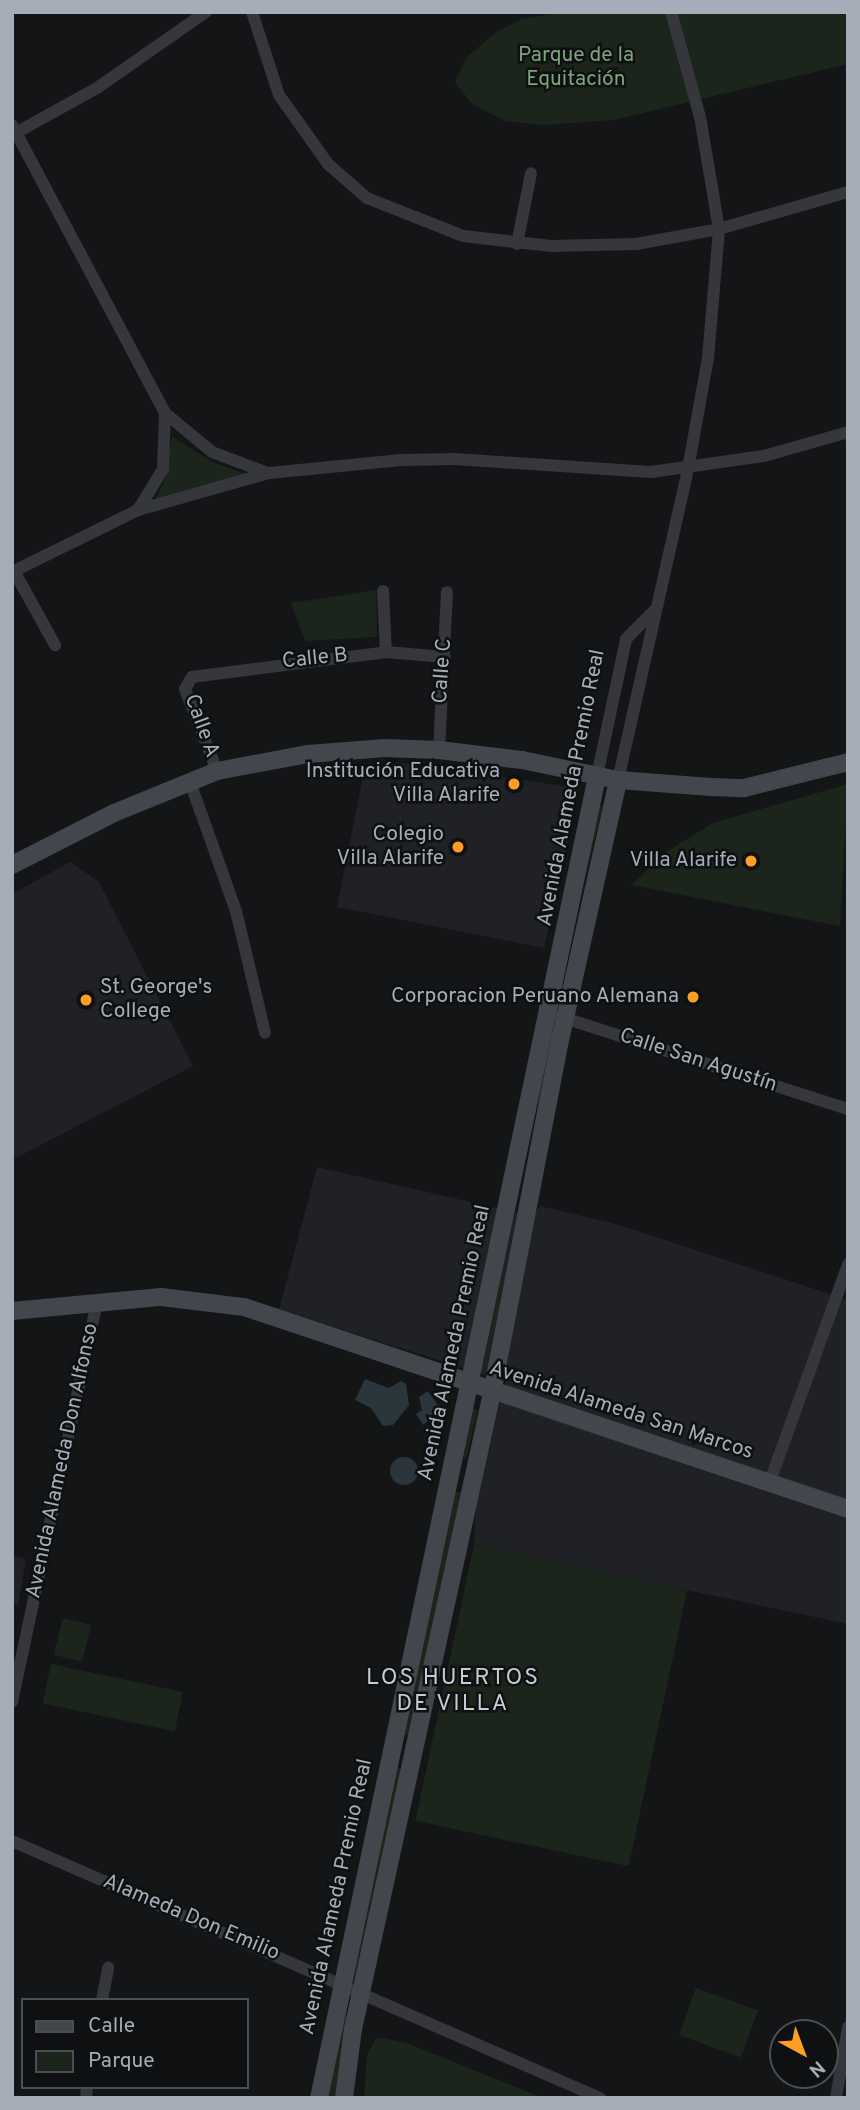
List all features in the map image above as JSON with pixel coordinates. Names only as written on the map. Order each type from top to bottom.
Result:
[{"type":"street","points":[[206,12],[97,88],[13,131],[164,413],[212,452],[269,473]]},
{"type":"street","name":"Avenida Alameda Premio Real","points":[[319,2098],[509,1200],[578,919],[618,780],[688,469],[708,358],[719,229],[700,117],[671,12]]},
{"type":"street","points":[[257,16],[287,110],[328,163],[367,198],[451,232],[517,244],[636,244],[719,229],[848,192]]},
{"type":"street","points":[[517,244],[531,173]]},
{"type":"street","points":[[138,510],[163,469],[164,413]]},
{"type":"street","points":[[55,645],[13,571],[138,510],[269,473],[401,460],[611,472],[688,469],[764,456],[848,432]]},
{"type":"street","points":[[383,591],[386,652]]},
{"type":"street","name":"Calle C","points":[[439,750],[447,592]]},
{"type":"street","name":"Avenida Alameda Premio Real","points":[[578,919],[597,776],[625,639],[656,609]]},
{"type":"street","name":"Calle B","points":[[187,681],[289,661],[386,652],[445,657]]},
{"type":"street","name":"Calle A","points":[[187,681],[217,771]]},
{"type":"street","points":[[12,865],[114,813],[217,771],[307,754],[385,748],[439,750],[618,780],[744,788],[848,762]]},
{"type":"street","points":[[190,782],[236,911],[265,1033]]},
{"type":"street","name":"Avenida Alameda Premio Real","points":[[344,2098],[362,1992],[492,1393],[529,1203],[556,1016]]},
{"type":"street","name":"Calle San Agustín","points":[[556,1016],[848,1109]]},
{"type":"street","points":[[509,1200],[529,1203]]},
{"type":"street","points":[[497,1260],[517,1264]]},
{"type":"street","points":[[769,1484],[848,1264]]},
{"type":"street","name":"Avenida Alameda San Marcos","points":[[12,1311],[162,1297],[244,1307],[492,1393],[848,1509]]},
{"type":"street","name":"Avenida Alameda Don Alfonso","points":[[12,1702],[97,1301]]},
{"type":"street","name":"Alameda Don Emilio","points":[[12,1841],[600,2098]]},
{"type":"street","points":[[102,1998],[108,1968]]},
{"type":"street","points":[[836,2098],[848,2027]]},
{"type":"shaded area","name":"Colegio Villa Alarife","points":[[403,763],[579,788],[544,948],[337,907],[365,766]]},
{"type":"shaded area","name":"St. George's College","points":[[70,862],[99,882],[193,1066],[12,1160],[12,887],[16,892]]},
{"type":"shaded area","points":[[317,1167],[532,1216],[540,1206],[616,1224],[848,1300],[848,1624],[474,1545],[476,1508],[505,1381],[279,1310]]},
{"type":"shaded area","points":[[365,1379],[389,1388],[401,1381],[406,1384],[409,1405],[393,1425],[383,1426],[371,1408],[355,1400]]},
{"type":"shaded area","points":[[428,1391],[442,1411],[423,1425],[416,1414],[422,1410],[419,1397]]},
{"type":"shaded area","points":[[404,1457],[414,1461],[418,1471],[414,1481],[404,1485],[394,1481],[390,1471],[394,1461]]},
{"type":"shaded area","points":[[12,1556],[26,1559],[18,1605],[12,1604]]},
{"type":"green space","name":"Parque de la Equitación","points":[[564,12],[848,12],[848,64],[614,120],[543,125],[505,121],[472,104],[455,82],[467,57],[494,34],[521,19]]},
{"type":"green space","points":[[172,436],[210,461],[245,474],[155,500],[165,479]]},
{"type":"green space","points":[[376,590],[377,637],[305,641],[291,603]]},
{"type":"green space","name":"Villa Alarife","points":[[848,784],[840,926],[631,885],[666,852],[713,823]]},
{"type":"green space","points":[[595,805],[603,807],[581,895],[573,893]]},
{"type":"green space","points":[[546,1041],[554,1042],[536,1186],[528,1185]]},
{"type":"green space","points":[[497,1278],[505,1280],[482,1371],[474,1369]]},
{"type":"green space","points":[[469,1408],[478,1410],[467,1458],[458,1456]]},
{"type":"green space","points":[[452,1491],[462,1493],[414,1736],[405,1734]]},
{"type":"green space","points":[[474,1545],[687,1590],[629,1866],[415,1821]]},
{"type":"green space","points":[[63,1618],[91,1625],[82,1662],[54,1655]]},
{"type":"green space","points":[[51,1664],[183,1692],[175,1731],[43,1703]]},
{"type":"green space","points":[[393,1767],[403,1769],[362,1977],[353,1975]]},
{"type":"green space","points":[[696,1988],[758,2011],[741,2058],[679,2035]]},
{"type":"green space","points":[[341,2014],[350,2016],[337,2098],[326,2098]]},
{"type":"green space","points":[[376,2039],[407,2043],[543,2098],[364,2098],[367,2055]]},
{"type":"place","name":"Institución Educativa Villa Alarife","points":[[514,784]]},
{"type":"place","name":"Colegio Villa Alarife","points":[[458,847]]},
{"type":"place","name":"Villa Alarife","points":[[751,861]]},
{"type":"place","name":"Corporacion Peruano Alemana","points":[[693,997]]},
{"type":"place","name":"St. George's College","points":[[86,1000]]},
{"type":"district","name":"LOS HUERTOS DE VILLA","points":[[453,1692]]}]
